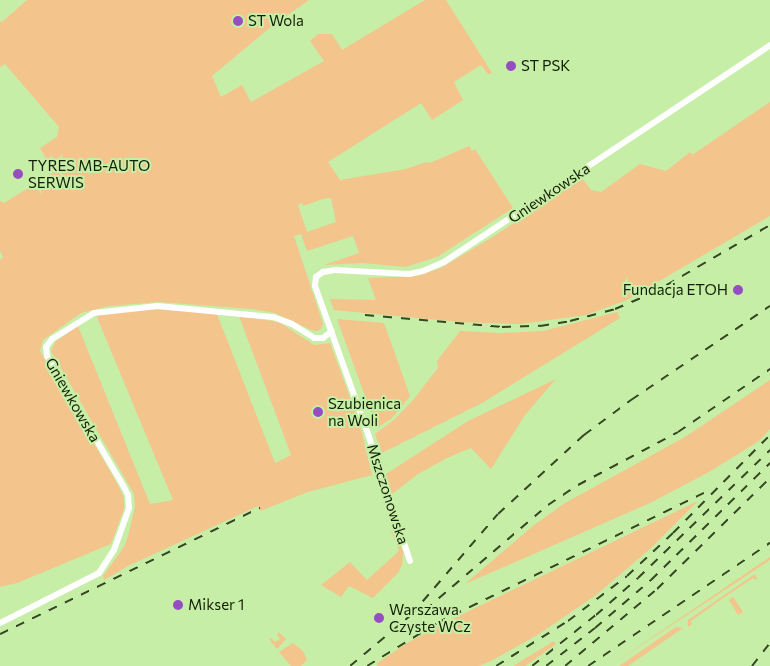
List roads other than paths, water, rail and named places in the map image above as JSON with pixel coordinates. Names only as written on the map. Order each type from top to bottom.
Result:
[{"type":"street","name":"Gniewkowska","points":[[315,286],[316,277],[329,271],[409,274],[423,271],[444,262],[770,45]]},
{"type":"street","name":"Mszczonowska","points":[[315,286],[410,561]]},
{"type":"street","name":"Gniewkowska","points":[[0,623],[99,573],[114,550],[129,508],[128,495],[124,487],[47,356],[46,347],[52,339],[94,313],[158,306],[273,317],[292,324],[314,338],[323,338],[332,331]]},
{"type":"railway","points":[[365,315],[502,327],[540,326],[570,321],[615,309],[651,294],[770,225]]},
{"type":"railway","points":[[350,666],[411,615],[498,514],[584,435],[631,400],[770,306]]},
{"type":"railway","points":[[425,610],[548,505],[578,485],[678,432],[770,369]]},
{"type":"railway","points":[[496,666],[568,621],[627,576],[673,533],[770,435]]},
{"type":"railway","points":[[532,666],[596,615],[638,578],[770,450]]},
{"type":"railway","points":[[546,666],[595,628],[651,580],[770,463]]},
{"type":"railway","points":[[565,666],[657,589],[770,478]]},
{"type":"railway","points":[[367,666],[437,623],[704,493]]},
{"type":"railway","points":[[0,634],[260,508]]},
{"type":"railway","points":[[588,666],[770,543]]},
{"type":"railway","points":[[752,666],[770,643]]},
{"type":"place","name":"ST Wola","points":[[238,21]]},
{"type":"place","name":"ST PSK","points":[[511,66]]},
{"type":"place","name":"TYRES MB-AUTO SERWIS","points":[[18,174]]},
{"type":"place","name":"Fundacja ETOH","points":[[738,290]]},
{"type":"place","name":"Szubienica na Woli","points":[[318,412]]},
{"type":"place","name":"Mikser 1","points":[[178,605]]},
{"type":"place","name":"Warszawa Czyste WCz","points":[[379,618]]}]
